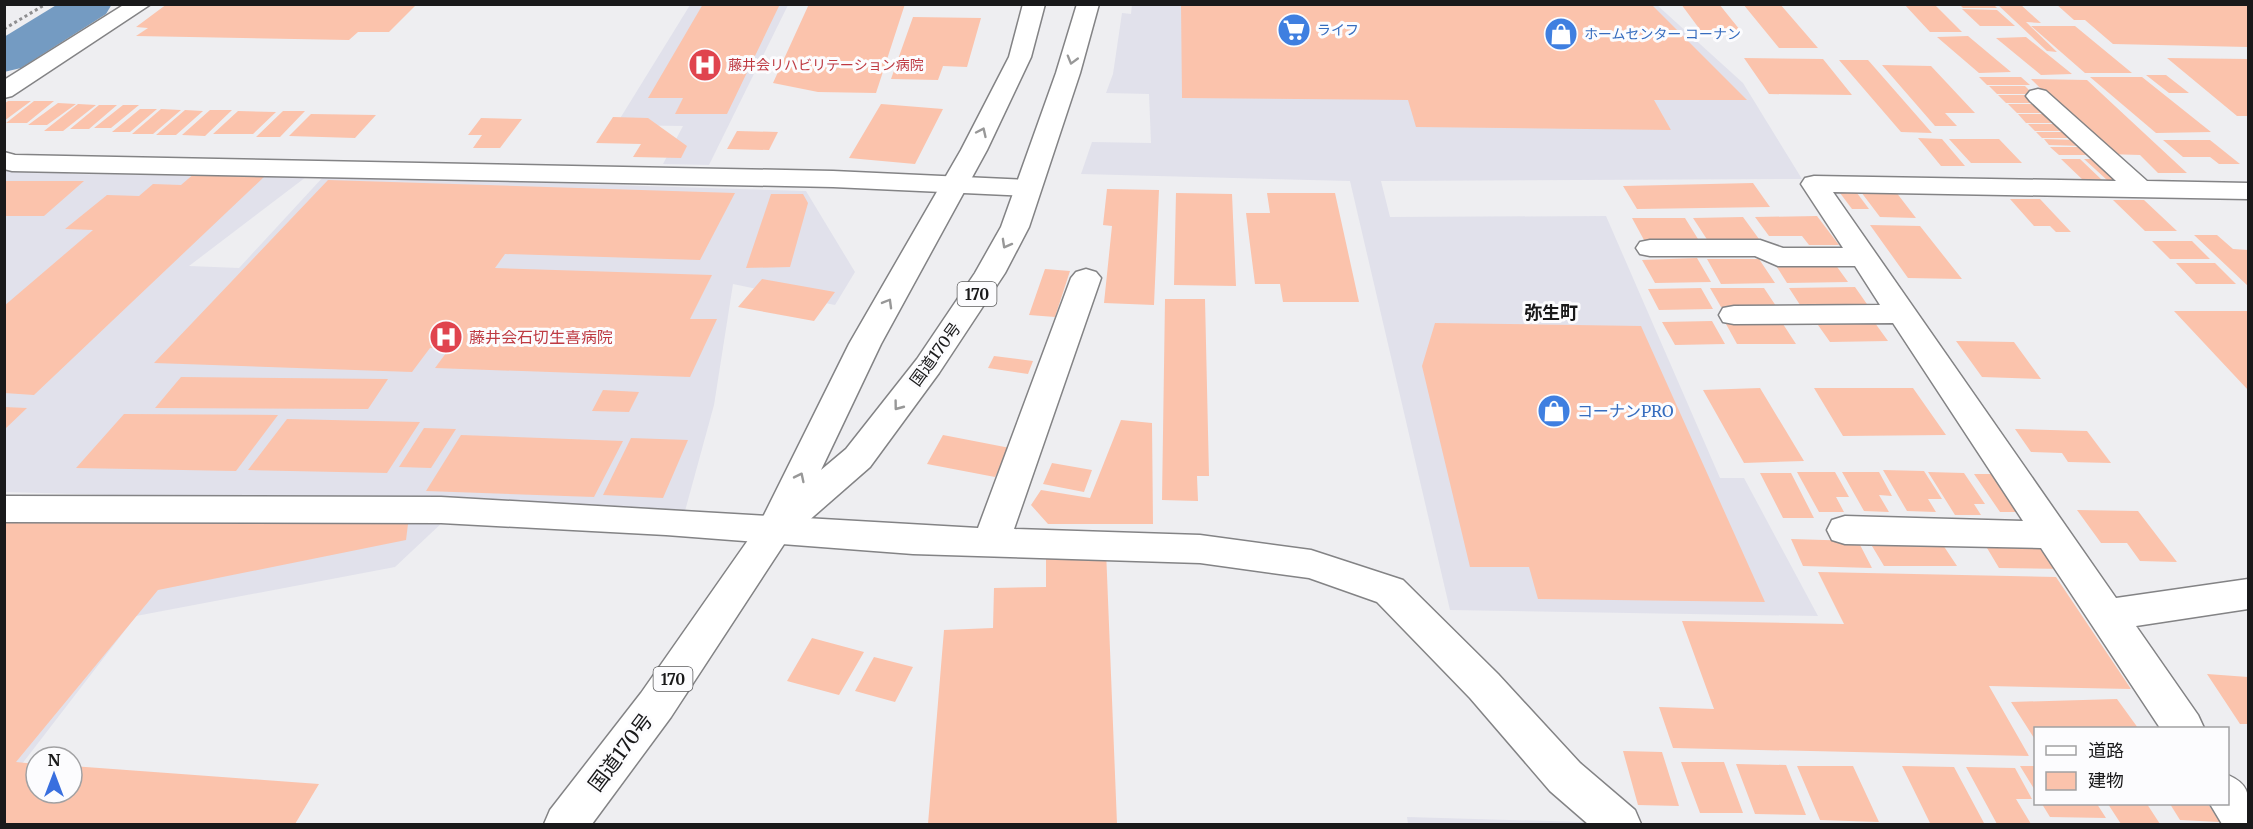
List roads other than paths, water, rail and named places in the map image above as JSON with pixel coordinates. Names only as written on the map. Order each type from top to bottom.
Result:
[{"type":"main road","points":[[4,91],[141,4]]},
{"type":"main road","name":"国道170号","points":[[566,825],[656,705],[775,530],[865,344],[956,183],[1020,57],[1034,4]]},
{"type":"main road","name":"国道170号","points":[[775,530],[858,458],[928,366],[990,273],[1015,227],[1088,4]]},
{"type":"main road","points":[[2038,96],[2140,189]]},
{"type":"main road","points":[[4,160],[12,163],[956,183],[1028,188]]},
{"type":"main road","points":[[2182,727],[1814,184],[2248,191]]},
{"type":"main road","points":[[1650,248],[1760,248],[1778,257],[1863,257]]},
{"type":"main road","points":[[991,543],[1086,278]]},
{"type":"main road","points":[[1734,315],[1902,314]]},
{"type":"main road","points":[[4,508],[441,510],[991,543],[1200,549],[1311,564],[1390,591],[1484,686],[1565,777],[1619,825]]},
{"type":"main road","points":[[1845,530],[2052,534]]},
{"type":"main road","points":[[2107,615],[2248,594]]},
{"type":"main road","points":[[2229,797],[2247,825]]},
{"type":"waterway","points":[[4,58],[90,4]]},
{"type":"place","name":"ライフ","points":[[1294,30]]},
{"type":"place","name":"ホームセンター コーナン","points":[[1561,34]]},
{"type":"place","name":"藤井会リハビリテーション病院","points":[[705,65]]},
{"type":"place","name":"藤井会石切生喜病院","points":[[446,337]]},
{"type":"place","name":"コーナンPRO","points":[[1554,411]]},
{"type":"district","name":"弥生町","points":[[1551,312]]}]
